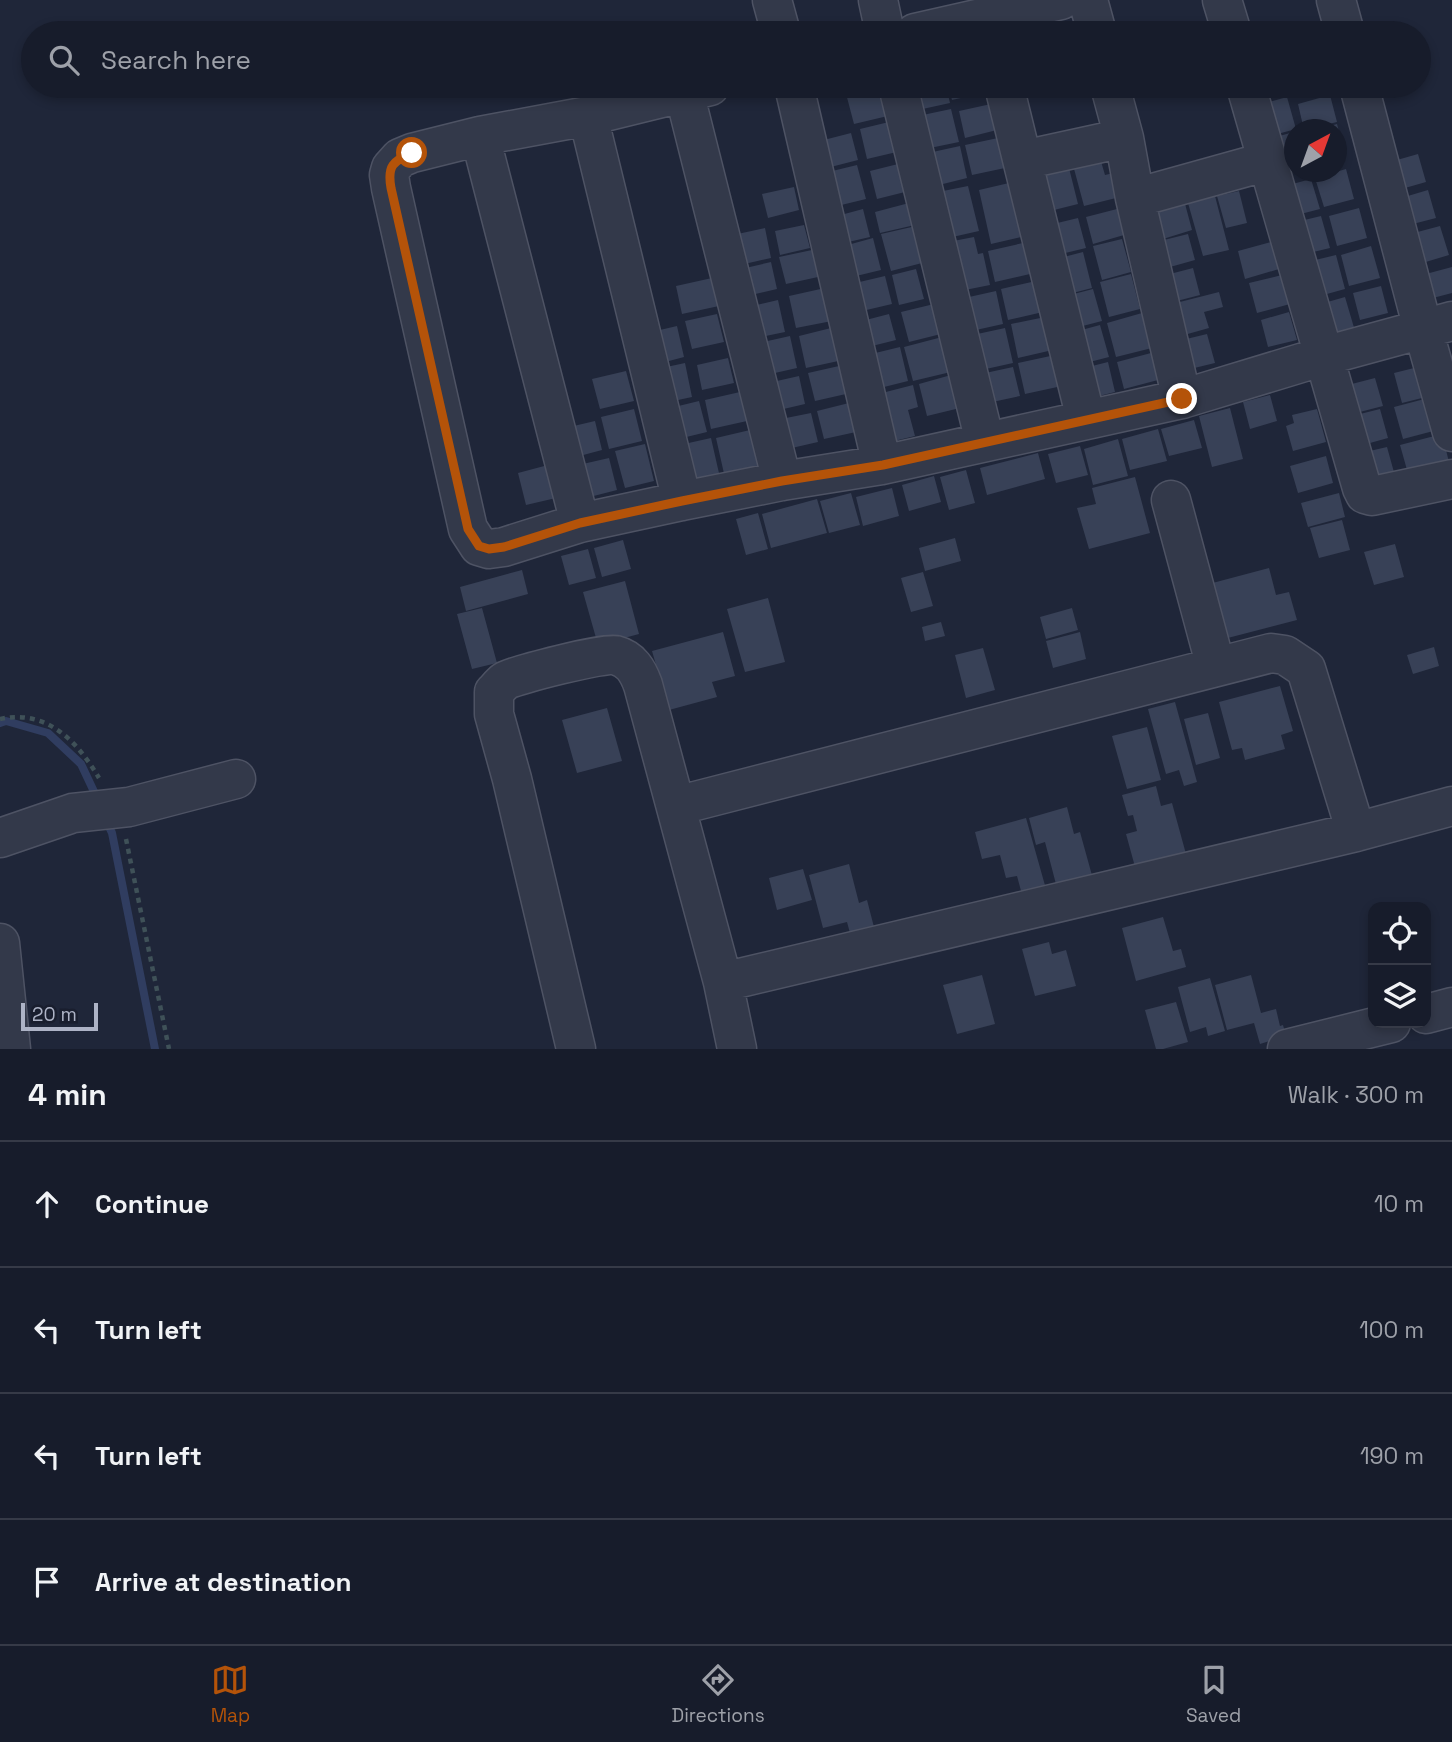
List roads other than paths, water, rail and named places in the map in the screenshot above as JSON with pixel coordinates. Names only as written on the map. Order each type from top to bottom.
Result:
[{"type":"street","points":[[772,0],[778,21]]},
{"type":"street","points":[[878,0],[882,21]]},
{"type":"street","points":[[968,21],[1061,0]]},
{"type":"street","points":[[1088,0],[1094,21]]},
{"type":"street","points":[[1222,0],[1228,21]]},
{"type":"street","points":[[1336,0],[1342,21]]},
{"type":"street","points":[[661,98],[412,153],[400,158],[388,175],[468,529],[479,546],[489,549],[504,547],[580,523],[782,481],[883,465],[1182,399],[1437,325]]},
{"type":"street","points":[[699,98],[782,481]]},
{"type":"street","points":[[797,98],[883,465]]},
{"type":"street","points":[[901,98],[985,442]]},
{"type":"street","points":[[1007,98],[1086,419]]},
{"type":"street","points":[[1113,98],[1182,399]]},
{"type":"street","points":[[1249,98],[1365,494],[1372,496],[1452,479]]},
{"type":"street","points":[[1363,98],[1437,325],[1452,432]]},
{"type":"street","points":[[588,116],[682,501]]},
{"type":"street","points":[[480,136],[580,523]]},
{"type":"street","points":[[1023,160],[1124,138]]},
{"type":"street","points":[[1135,198],[1268,162]]},
{"type":"street","points":[[1171,500],[1216,667]]},
{"type":"street","points":[[576,1049],[494,714],[494,692],[506,681],[521,674],[612,653],[627,659],[638,671],[643,685],[723,982],[737,1049]]},
{"type":"street","points":[[676,806],[1271,653],[1285,655],[1306,669],[1356,832]]},
{"type":"street","points":[[0,838],[73,813],[121,808],[236,779]]},
{"type":"street","points":[[723,982],[1356,832],[1452,806]]},
{"type":"street","points":[[0,943],[11,1049]]},
{"type":"street","points":[[1431,1013],[1452,1007]]},
{"type":"street","points":[[1287,1049],[1371,1028]]},
{"type":"waterway","points":[[0,723],[6,721],[48,733],[81,764],[97,798]]},
{"type":"waterway","points":[[106,820],[112,833],[155,1049]]}]
